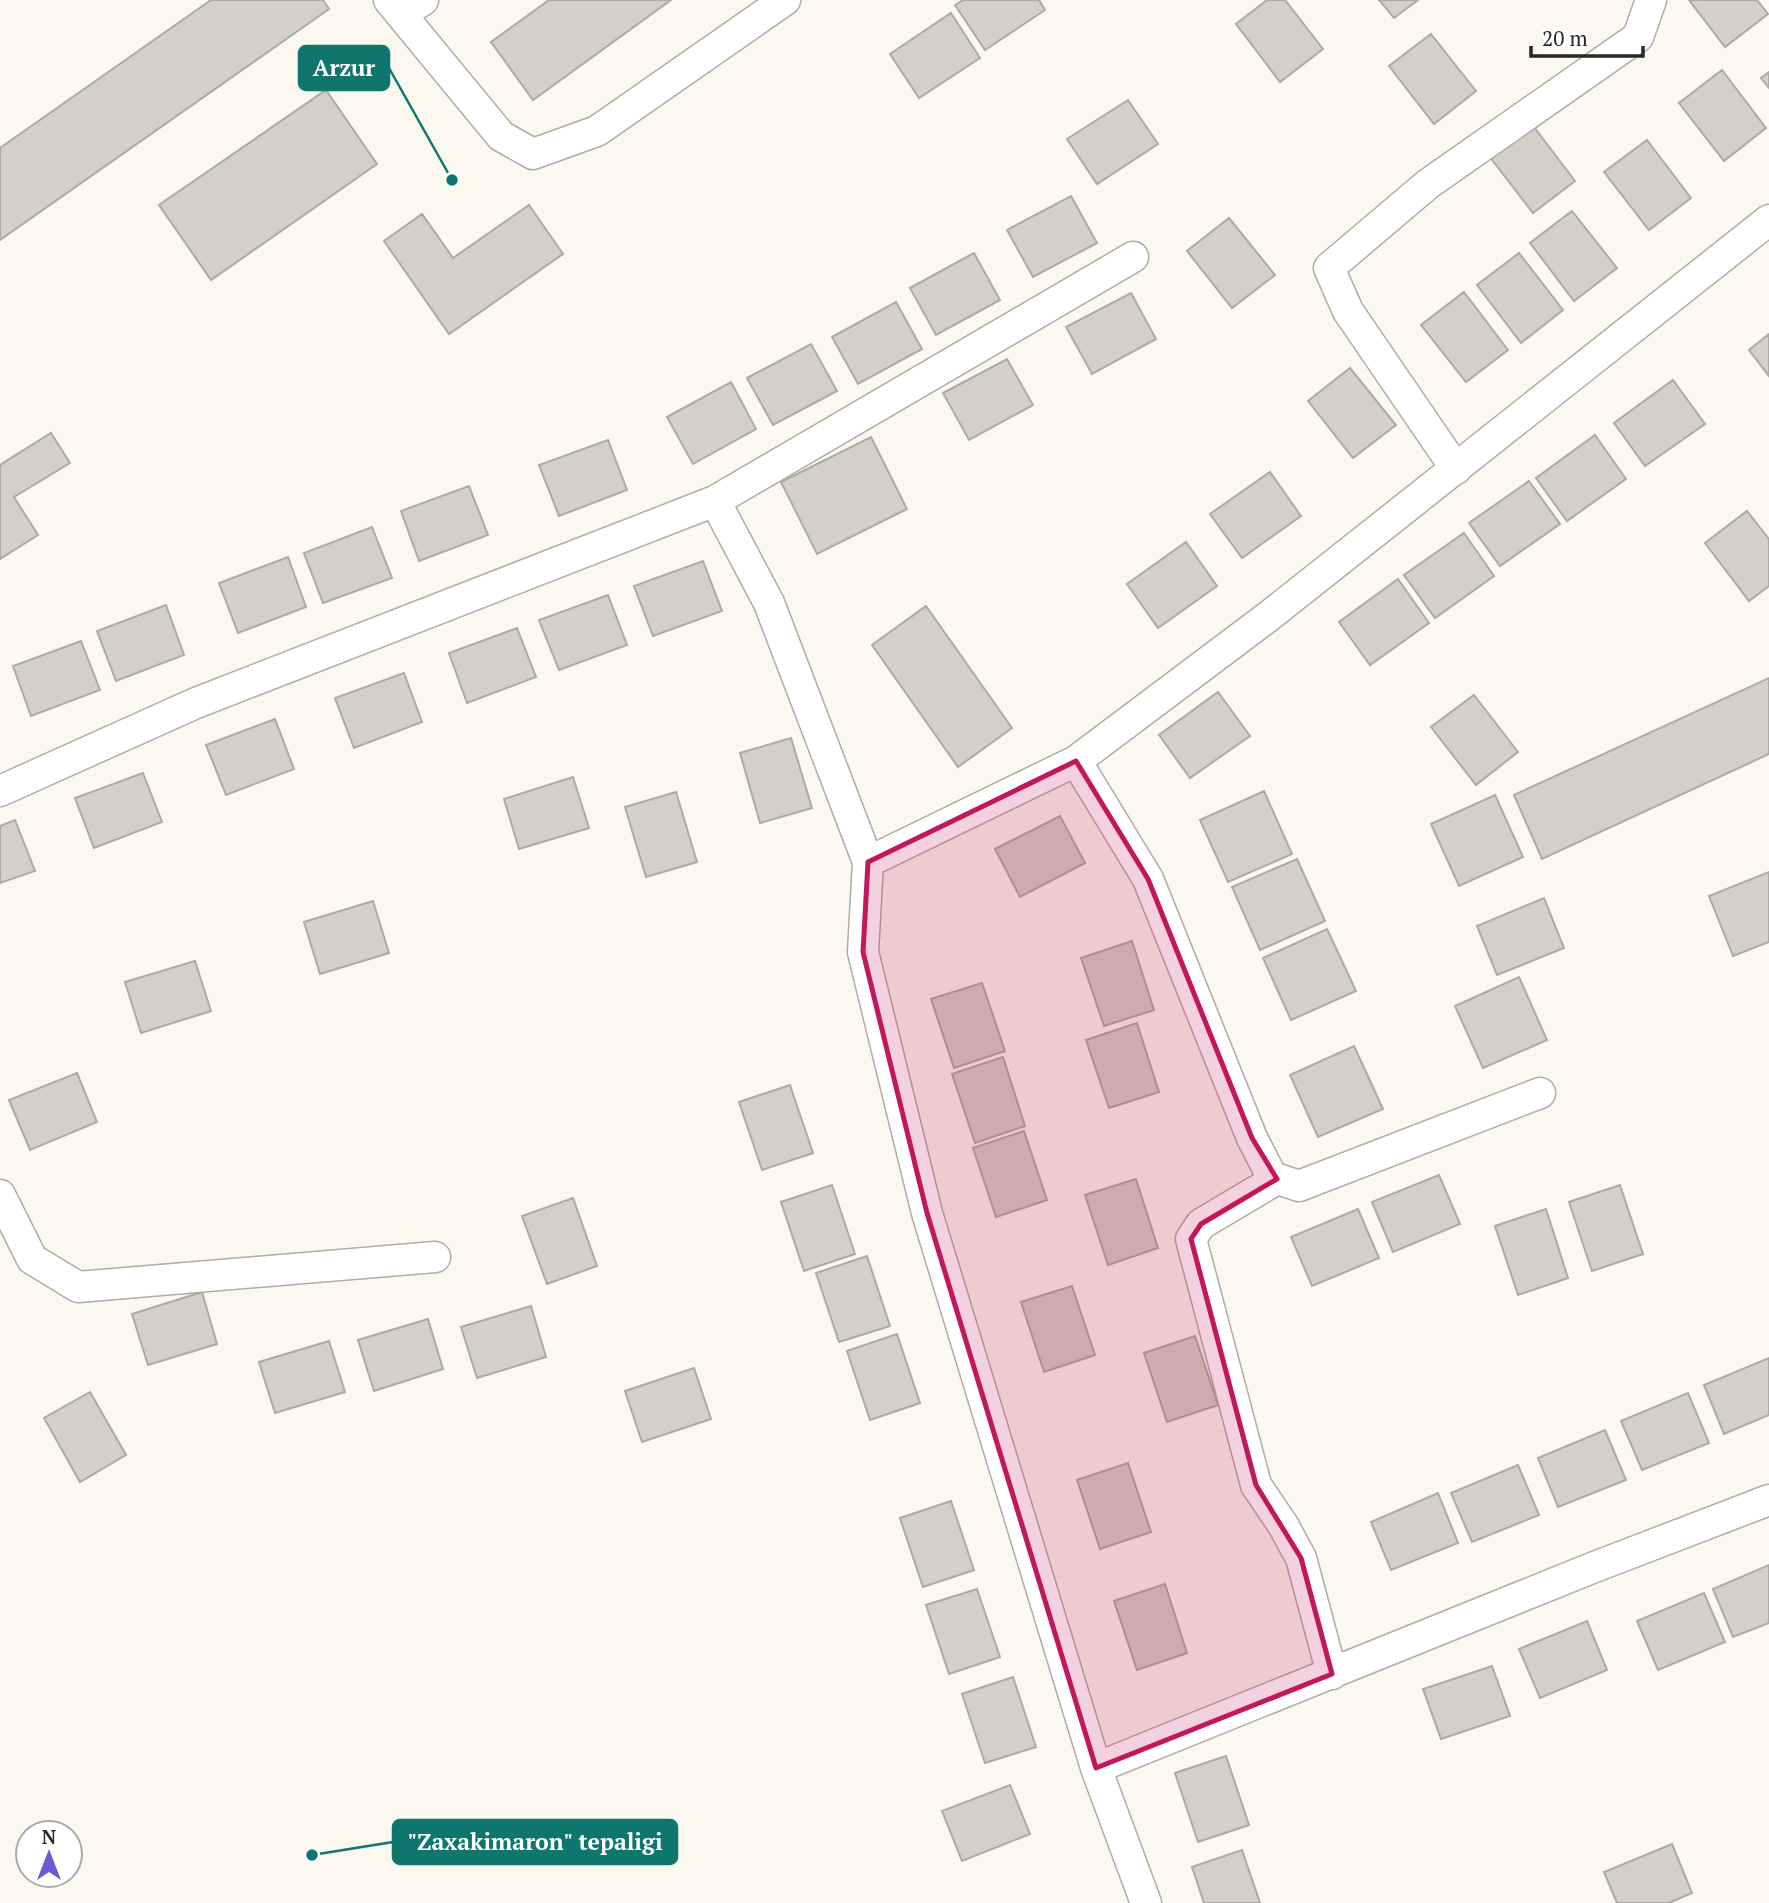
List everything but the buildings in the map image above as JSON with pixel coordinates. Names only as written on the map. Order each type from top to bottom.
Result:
[{"type":"street","points":[[404,5],[501,136],[533,154],[597,131],[785,0]]},
{"type":"street","points":[[1456,469],[1348,311],[1329,268],[1428,184],[1638,37],[1651,0]]},
{"type":"street","points":[[868,862],[1076,761],[1258,624],[1769,219]]},
{"type":"street","points":[[0,791],[196,703],[715,501],[1133,257]]},
{"type":"street","points":[[715,501],[769,603],[868,862],[863,952],[927,1213],[1096,1768],[1146,1903]]},
{"type":"street","points":[[1076,761],[1148,879],[1252,1138],[1272,1177],[1298,1186],[1540,1093]]},
{"type":"street","points":[[1277,1179],[1201,1224],[1191,1239],[1256,1485],[1283,1525],[1300,1558],[1332,1674]]},
{"type":"street","points":[[0,1195],[32,1259],[78,1287],[435,1257]]},
{"type":"street","points":[[1096,1768],[1592,1568],[1769,1500]]},
{"type":"highlighted area","points":[[1076,761],[1148,879],[1252,1138],[1277,1179],[1201,1224],[1191,1239],[1256,1485],[1301,1558],[1332,1674],[1096,1768],[927,1213],[863,952],[868,862]]},
{"type":"place","name":"Arzur","points":[[452,180]]},
{"type":"place","name":"\"Zaxakimaron\" tepaligi","points":[[312,1855]]}]
